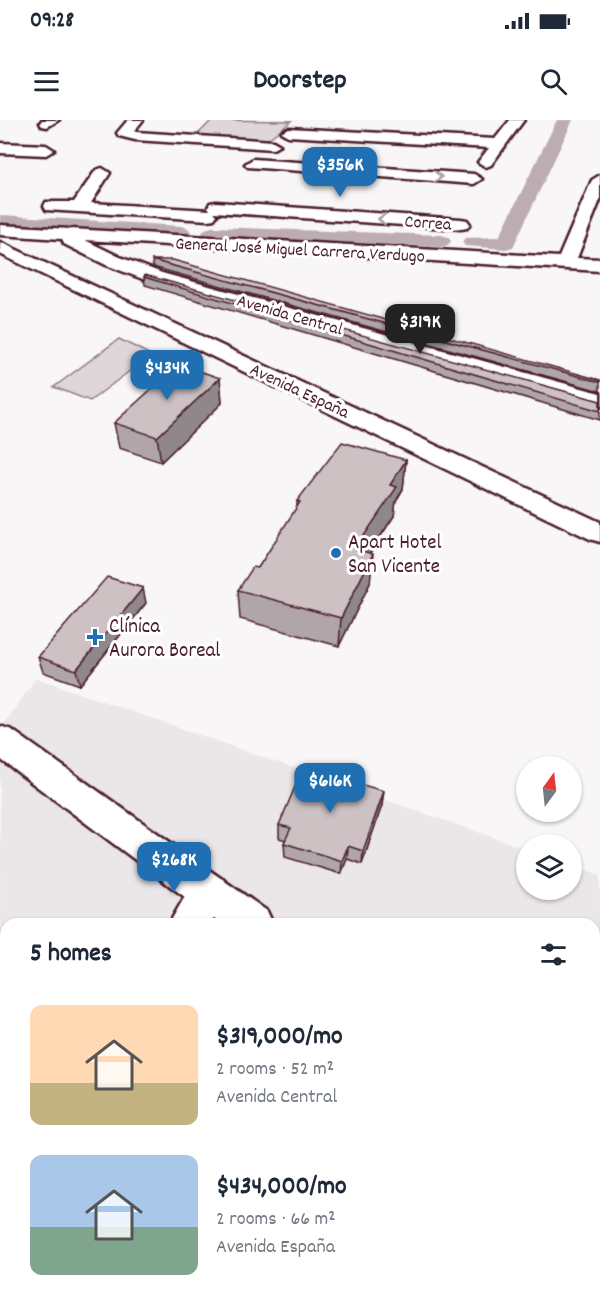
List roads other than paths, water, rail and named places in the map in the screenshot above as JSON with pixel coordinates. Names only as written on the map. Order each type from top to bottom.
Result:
[{"type":"street","points":[[136,120],[124,133],[135,136],[273,145]]},
{"type":"street","points":[[301,120],[250,168],[473,185],[498,144],[517,120]]},
{"type":"street","points":[[288,132],[498,144]]},
{"type":"street","points":[[157,150],[168,138]]},
{"type":"street","points":[[0,148],[46,150]]},
{"type":"street","points":[[8,165],[23,149]]},
{"type":"street","points":[[79,208],[102,173]]},
{"type":"street","points":[[566,263],[596,204],[600,180]]},
{"type":"street","points":[[189,243],[212,211],[231,190]]},
{"type":"street","name":"Correa","points":[[52,206],[212,211],[462,224]]},
{"type":"street","name":"General José Miguel Carrera Verdugo","points":[[0,230],[189,243],[600,265]]},
{"type":"street","name":"Avenida Central","points":[[55,233],[113,261],[155,276],[600,400]]},
{"type":"street","name":"Avenida España","points":[[0,247],[600,533]]},
{"type":"street","points":[[0,740],[245,918]]},
{"type":"street","points":[[193,918],[209,892]]},
{"type":"waterway","points":[[472,242],[506,243],[565,120]]},
{"type":"waterway","points":[[0,221],[181,232]]},
{"type":"waterway","points":[[212,233],[441,241]]},
{"type":"place","name":"Apart Hotel San Vicente","points":[[336,553]]},
{"type":"place","name":"Clínica Aurora Boreal","points":[[95,637]]}]
